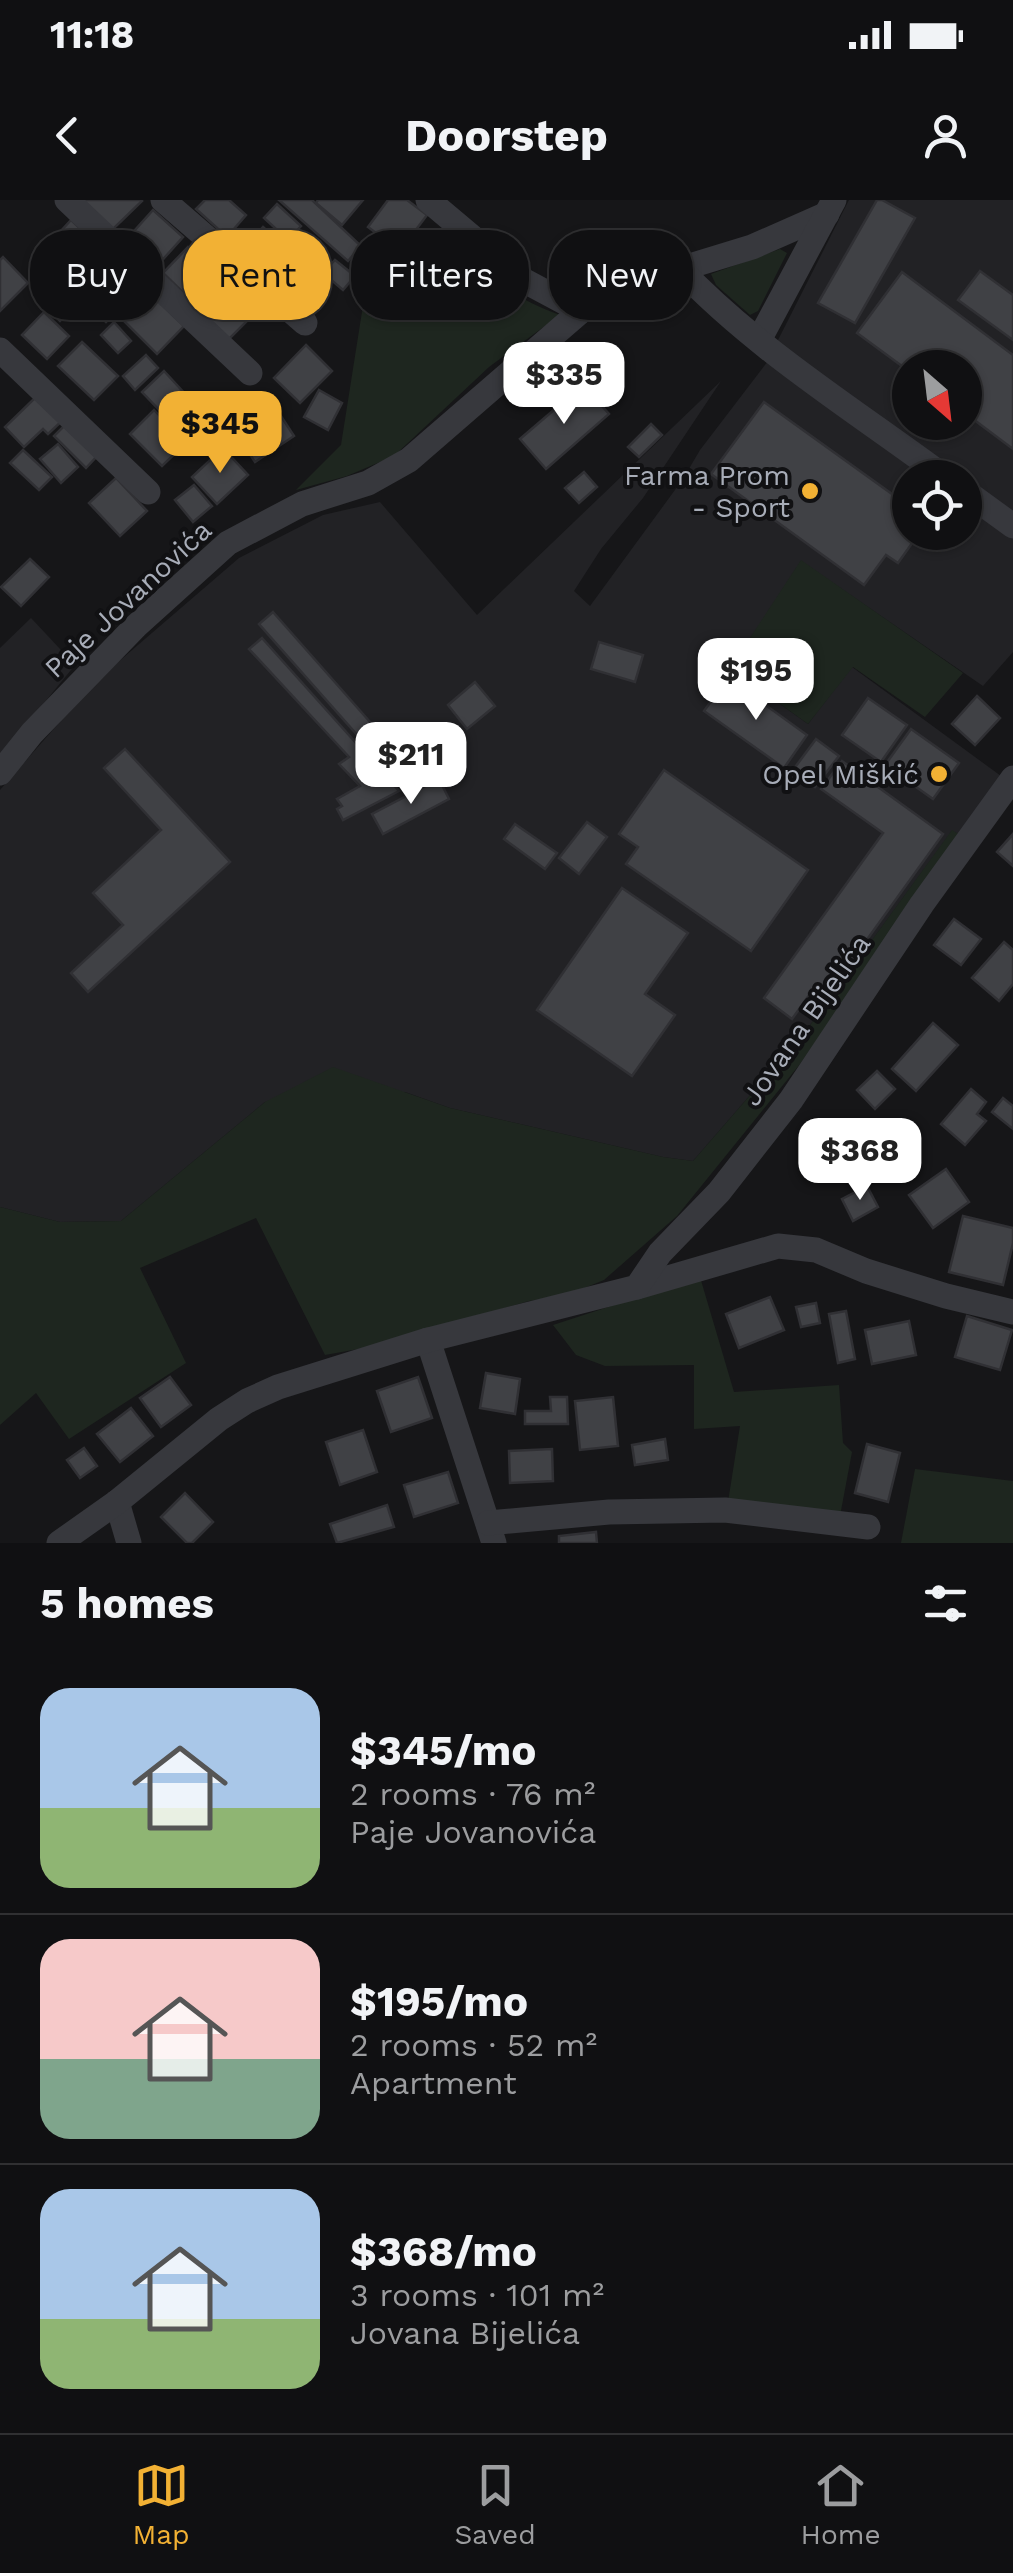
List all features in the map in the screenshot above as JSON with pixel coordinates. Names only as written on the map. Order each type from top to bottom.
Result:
[{"type":"street","points":[[68,200],[250,373]]},
{"type":"street","points":[[164,200],[305,323]]},
{"type":"street","points":[[428,200],[523,280],[549,294]]},
{"type":"street","points":[[759,340],[831,207]]},
{"type":"street","name":"Paje Jovanovića","points":[[693,265],[752,247],[831,207]]},
{"type":"street","points":[[693,283],[759,340],[922,460]]},
{"type":"street","name":"Paje Jovanovića","points":[[0,773],[32,733],[136,626],[228,543],[302,504],[368,482],[409,460],[571,320]]},
{"type":"street","points":[[0,350],[148,492]]},
{"type":"street","points":[[982,503],[1013,526]]},
{"type":"street","name":"Jovana Bijelića","points":[[637,1287],[660,1253],[718,1192],[790,1100],[942,875],[1013,778]]},
{"type":"street","points":[[59,1543],[117,1502],[218,1419],[278,1387],[428,1340],[637,1287],[778,1246],[816,1250],[882,1276],[1012,1306]]},
{"type":"street","points":[[428,1340],[491,1533],[609,1512],[725,1510],[868,1527]]},
{"type":"street","points":[[117,1502],[128,1543]]},
{"type":"shaded area","points":[[849,200],[1013,200],[1013,517],[982,494],[982,460],[937,460],[910,440],[982,440],[982,350],[892,350],[892,427],[777,342]]},
{"type":"shaded area","points":[[780,249],[787,253],[758,311],[750,315],[716,285],[711,274]]},
{"type":"shaded area","points":[[529,301],[549,311],[549,320],[553,320],[489,367],[394,456],[347,476],[296,490],[341,445],[361,320],[529,320]]},
{"type":"shaded area","points":[[768,361],[907,460],[892,460],[892,550],[982,550],[982,514],[1013,537],[1013,652],[983,686],[801,561],[728,673],[741,676],[808,724],[852,667],[1001,776],[960,835],[952,831],[805,1032],[693,1161],[450,1108],[405,1092],[265,1102],[121,1221],[60,1222],[0,1207],[0,790],[95,682],[239,558],[323,515],[380,502],[477,615],[721,381],[643,498],[601,549],[574,591],[590,606]]},
{"type":"shaded area","points":[[801,560],[963,673],[925,717],[853,667],[808,724],[741,676],[727,673]]},
{"type":"shaded area","points":[[31,618],[75,665],[0,757],[0,648]]},
{"type":"shaded area","points":[[952,830],[960,835],[800,1064],[677,1216],[604,1280],[567,1295],[529,1301],[364,1348],[325,1355],[256,1218],[140,1268],[186,1363],[69,1439],[36,1393],[0,1425],[0,1207],[60,1222],[121,1221],[265,1102],[333,1067],[450,1108],[693,1161],[805,1032]]},
{"type":"shaded area","points":[[700,1277],[734,1392],[839,1385],[843,1443],[852,1452],[840,1516],[728,1502],[740,1426],[694,1429],[694,1365],[605,1366],[576,1355],[553,1325]]},
{"type":"shaded area","points":[[915,1469],[1013,1481],[1013,1543],[901,1543]]},
{"type":"building","points":[[82,200],[142,201],[112,230]]},
{"type":"building","points":[[205,200],[229,200],[246,215],[233,230],[219,230],[196,209]]},
{"type":"building","points":[[279,200],[312,200],[351,237],[351,258],[348,261],[331,246],[331,230],[313,230]]},
{"type":"building","points":[[363,200],[342,225],[316,203]]},
{"type":"building","points":[[388,200],[407,200],[427,215],[416,230],[368,227]]},
{"type":"building","points":[[877,200],[915,218],[855,323],[818,303]]},
{"type":"building","points":[[277,204],[301,226],[297,230],[277,230],[264,218]]},
{"type":"building","points":[[153,210],[183,237],[163,259],[163,230],[135,230]]},
{"type":"building","points":[[71,220],[82,230],[62,230]]},
{"type":"building","points":[[183,252],[183,292],[163,273]]},
{"type":"building","points":[[3,257],[28,283],[0,311],[0,260]]},
{"type":"building","points":[[335,260],[351,273],[351,281],[343,290],[331,280],[331,264]]},
{"type":"building","points":[[980,271],[1013,295],[1013,340],[958,300]]},
{"type":"building","points":[[902,272],[1013,355],[1013,449],[982,426],[982,350],[892,350],[892,359],[857,333]]},
{"type":"building","points":[[163,306],[184,326],[157,354],[123,320],[163,320]]},
{"type":"building","points":[[36,320],[52,320],[69,336],[47,359],[22,335]]},
{"type":"building","points":[[209,320],[248,320],[226,342]]},
{"type":"building","points":[[114,322],[131,341],[118,353],[101,335]]},
{"type":"building","points":[[82,342],[118,376],[94,400],[58,366]]},
{"type":"building","points":[[306,345],[332,371],[300,403],[274,378]]},
{"type":"building","points":[[146,355],[158,368],[135,390],[123,376]]},
{"type":"building","points":[[164,371],[187,396],[166,417],[142,392]]},
{"type":"building","points":[[583,385],[609,414],[546,469],[520,439]]},
{"type":"building","points":[[319,390],[342,403],[328,430],[304,417]]},
{"type":"building","points":[[38,395],[63,420],[48,434],[43,429],[24,447],[5,427]]},
{"type":"building","name":"Farma Prom - Sport","points":[[764,402],[892,494],[892,550],[907,550],[898,563],[886,555],[864,585],[711,474]]},
{"type":"building","points":[[273,404],[294,436],[255,462],[234,430]]},
{"type":"building","points":[[154,410],[186,443],[162,466],[130,434]]},
{"type":"building","points":[[66,424],[98,455],[86,468],[54,436]]},
{"type":"building","points":[[651,424],[662,435],[639,457],[628,447]]},
{"type":"building","points":[[58,444],[78,467],[61,483],[40,459]]},
{"type":"building","points":[[223,448],[248,475],[217,504],[192,477]]},
{"type":"building","points":[[23,450],[52,477],[39,490],[10,463]]},
{"type":"building","points":[[584,472],[597,487],[579,503],[565,488]]},
{"type":"building","points":[[116,478],[147,511],[120,536],[89,503]]},
{"type":"building","points":[[194,485],[212,506],[193,522],[175,500]]},
{"type":"building","points":[[30,559],[49,577],[21,606],[1,587]]},
{"type":"building","points":[[273,612],[393,748],[422,733],[438,772],[405,789],[259,624]]},
{"type":"building","points":[[262,638],[399,791],[343,820],[337,799],[360,786],[339,764],[349,757],[249,649]]},
{"type":"building","points":[[599,642],[643,655],[635,682],[591,669]]},
{"type":"building","points":[[728,678],[807,735],[784,768],[704,711]]},
{"type":"building","points":[[475,682],[495,706],[467,729],[448,705]]},
{"type":"building","points":[[977,696],[1000,718],[975,745],[952,724]]},
{"type":"building","points":[[868,698],[907,725],[881,762],[842,735]]},
{"type":"building","points":[[911,729],[959,763],[933,799],[885,765]]},
{"type":"building","points":[[816,739],[839,756],[815,787],[793,770]]},
{"type":"building","points":[[125,749],[230,862],[88,992],[71,973],[123,925],[93,893],[161,830],[104,768]]},
{"type":"building","points":[[842,761],[943,834],[822,1002],[810,994],[792,1019],[764,998],[883,833],[821,789]]},
{"type":"building","points":[[664,770],[808,870],[751,951],[626,864],[638,847],[619,834]]},
{"type":"building","points":[[439,779],[449,799],[383,834],[372,814]]},
{"type":"building","points":[[587,822],[607,837],[579,874],[559,858]]},
{"type":"building","points":[[515,824],[557,853],[545,869],[504,839]]},
{"type":"building","points":[[1013,834],[1013,866],[997,852]]},
{"type":"building","points":[[622,888],[688,933],[645,994],[675,1015],[632,1076],[537,1010]]},
{"type":"building","points":[[954,919],[981,939],[961,965],[934,945]]},
{"type":"building","points":[[1004,942],[1013,950],[1013,984],[999,1001],[972,978]]},
{"type":"building","points":[[933,1023],[958,1045],[916,1091],[892,1069]]},
{"type":"building","points":[[877,1071],[895,1089],[875,1109],[857,1090]]},
{"type":"building","points":[[971,1089],[986,1102],[977,1114],[986,1121],[965,1145],[941,1124]]},
{"type":"building","points":[[1003,1098],[1013,1106],[1013,1129],[992,1112]]},
{"type":"building","points":[[946,1169],[969,1202],[933,1228],[909,1195]]},
{"type":"building","points":[[867,1186],[878,1207],[853,1221],[842,1199]]},
{"type":"building","points":[[963,1216],[1013,1228],[1003,1285],[949,1272]]},
{"type":"building","points":[[770,1297],[784,1330],[739,1348],[726,1314]]},
{"type":"building","points":[[816,1303],[820,1323],[801,1327],[796,1307]]},
{"type":"building","points":[[846,1311],[855,1359],[838,1363],[829,1314]]},
{"type":"building","points":[[967,1316],[1012,1330],[1000,1370],[955,1357]]},
{"type":"building","points":[[909,1321],[916,1355],[872,1364],[865,1330]]},
{"type":"building","points":[[486,1373],[520,1379],[515,1414],[480,1408]]},
{"type":"building","points":[[170,1377],[191,1405],[161,1427],[140,1398]]},
{"type":"building","points":[[418,1377],[432,1418],[391,1432],[377,1391]]},
{"type":"building","points":[[550,1397],[567,1397],[568,1424],[525,1424],[525,1411],[551,1411]]},
{"type":"building","points":[[613,1397],[618,1446],[580,1450],[575,1401]]},
{"type":"building","points":[[131,1408],[153,1436],[120,1462],[97,1434]]},
{"type":"building","points":[[363,1430],[377,1472],[340,1485],[326,1442]]},
{"type":"building","points":[[665,1439],[668,1460],[635,1465],[632,1445]]},
{"type":"building","points":[[867,1444],[900,1453],[888,1502],[855,1493]]},
{"type":"building","points":[[84,1448],[97,1466],[80,1478],[67,1460]]},
{"type":"building","points":[[552,1449],[553,1481],[510,1483],[509,1451]]},
{"type":"building","points":[[448,1472],[458,1503],[414,1517],[404,1485]]},
{"type":"building","points":[[185,1493],[213,1522],[192,1543],[187,1543],[161,1517]]},
{"type":"building","points":[[387,1505],[394,1527],[337,1543],[330,1524]]},
{"type":"building","points":[[596,1532],[597,1543],[559,1543],[559,1536]]},
{"type":"place","name":"Farma Prom - Sport","points":[[810,491]]},
{"type":"place","name":"Opel Miškić","points":[[939,774]]}]
